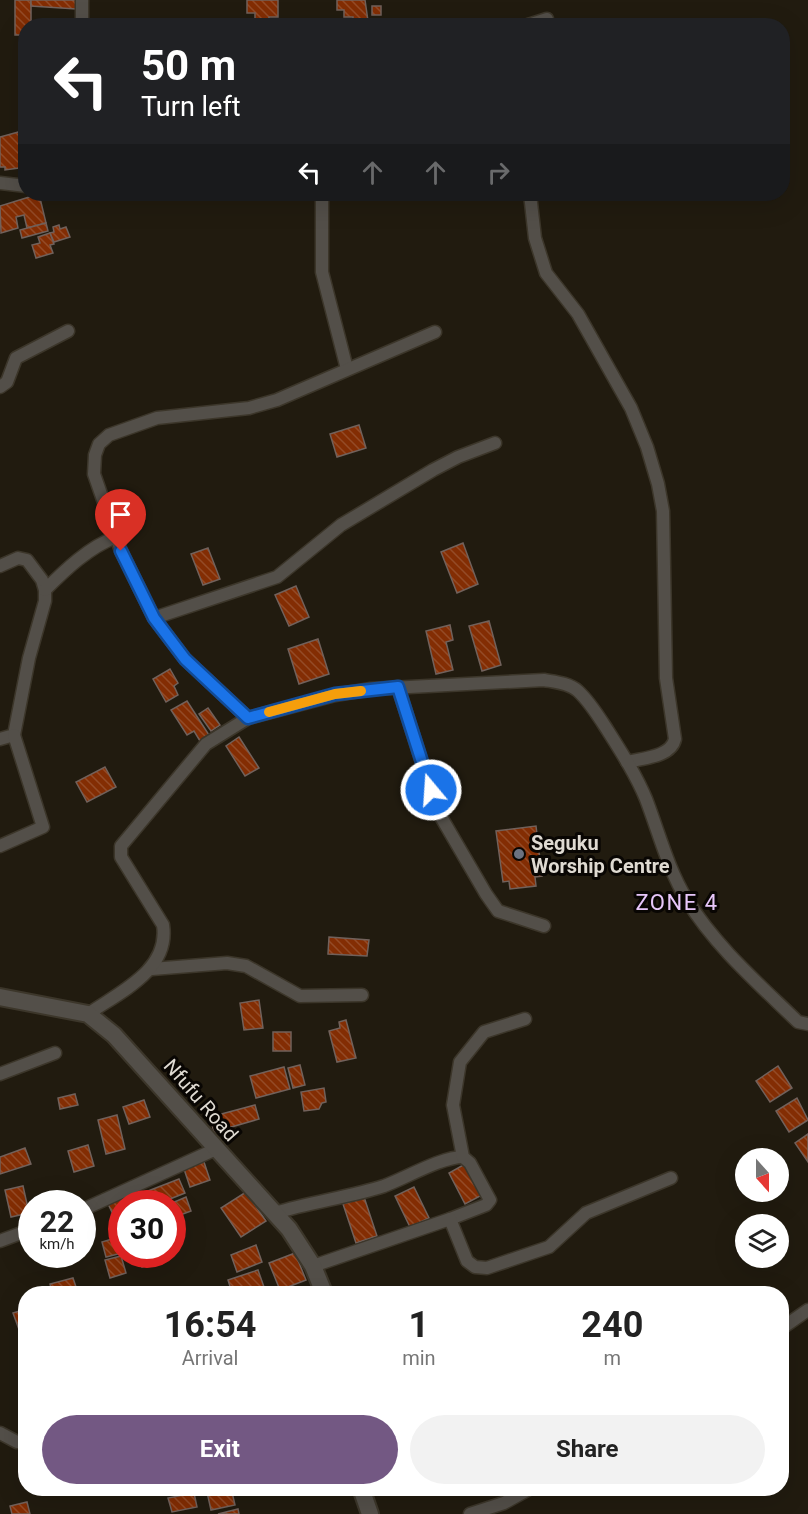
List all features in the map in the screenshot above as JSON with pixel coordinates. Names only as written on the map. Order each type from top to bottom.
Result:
[{"type":"street","points":[[82,0],[82,18]]},
{"type":"street","points":[[0,183],[18,185]]},
{"type":"street","points":[[322,201],[322,272],[347,369]]},
{"type":"street","points":[[531,201],[539,256],[546,273],[587,328],[631,408],[648,447],[663,511],[666,678],[675,739],[671,748],[662,753],[627,762]]},
{"type":"street","points":[[0,387],[7,382],[16,358],[68,332]]},
{"type":"street","points":[[248,718],[185,659],[154,618],[116,537],[94,474],[94,455],[99,444],[109,435],[157,418],[249,408],[277,400],[435,332]]},
{"type":"street","points":[[154,618],[261,584],[277,576],[351,519],[433,470],[458,457],[495,443]]},
{"type":"street","points":[[45,590],[78,560],[105,541],[116,537]]},
{"type":"street","points":[[0,566],[18,558],[27,560],[42,580],[45,590],[45,601],[29,658],[14,735],[43,827],[0,846]]},
{"type":"street","points":[[88,1014],[152,969],[161,950],[165,936],[163,925],[121,857],[121,846],[206,744],[248,718],[335,694],[398,687],[544,680],[561,682],[577,689],[627,762],[644,796],[670,865],[687,899],[705,926],[722,948],[798,1022],[808,1024]]},
{"type":"street","points":[[398,687],[437,810],[486,894],[498,911],[544,926]]},
{"type":"street","points":[[0,739],[14,735]]},
{"type":"street","points":[[152,969],[227,963],[246,966],[300,996],[362,995]]},
{"type":"street","name":"Nfufu Road","points":[[0,997],[88,1014],[114,1035],[275,1213],[313,1266],[321,1286]]},
{"type":"street","points":[[313,1266],[486,1205],[490,1200],[470,1163],[463,1157],[453,1105],[460,1062],[484,1032],[525,1019]]},
{"type":"street","points":[[0,1074],[55,1053]]},
{"type":"street","points":[[96,1204],[216,1149]]},
{"type":"street","points":[[275,1213],[324,1199],[381,1187],[450,1159],[463,1157]]},
{"type":"street","points":[[450,1219],[467,1261],[475,1267],[487,1268],[549,1247],[586,1213],[671,1178]]},
{"type":"street","points":[[0,1241],[18,1234]]},
{"type":"street","points":[[789,1323],[808,1310]]},
{"type":"street","points":[[0,1433],[16,1442]]},
{"type":"street","points":[[364,1496],[370,1514]]},
{"type":"street","points":[[470,1514],[504,1503],[515,1496]]},
{"type":"building","points":[[15,0],[31,0],[31,18],[18,18],[18,35],[15,35]]},
{"type":"building","points":[[31,0],[77,0],[76,9],[31,6]]},
{"type":"building","points":[[247,0],[278,0],[278,17],[255,18],[255,13],[247,13]]},
{"type":"building","points":[[337,0],[365,0],[368,18],[344,17],[344,10],[337,10]]},
{"type":"building","points":[[372,6],[381,6],[381,15],[372,15]]},
{"type":"building","points":[[18,132],[18,168],[5,170],[5,167],[0,167],[0,137]]},
{"type":"building","points":[[18,200],[41,201],[46,223],[27,228],[24,215],[16,217],[18,228],[1,233],[0,206]]},
{"type":"building","points":[[46,223],[48,231],[22,238],[20,230]]},
{"type":"building","points":[[59,225],[60,229],[66,227],[70,237],[54,242],[50,233],[54,232],[53,227]]},
{"type":"building","points":[[50,233],[54,244],[50,245],[53,253],[36,258],[32,245],[40,243],[38,237]]},
{"type":"building","points":[[359,425],[366,448],[337,457],[330,434]]},
{"type":"building","points":[[463,543],[478,584],[457,593],[441,552]]},
{"type":"building","points":[[208,548],[220,579],[203,585],[191,554]]},
{"type":"building","points":[[296,586],[309,617],[289,626],[275,595]]},
{"type":"building","points":[[489,621],[501,665],[482,671],[469,626]]},
{"type":"building","points":[[450,625],[453,640],[446,642],[453,670],[436,674],[426,631]]},
{"type":"building","points":[[318,639],[329,674],[299,684],[288,649]]},
{"type":"building","points":[[170,669],[178,683],[174,686],[178,695],[166,702],[153,679]]},
{"type":"building","points":[[187,701],[209,735],[200,741],[194,731],[187,735],[171,710]]},
{"type":"building","points":[[208,708],[220,725],[211,731],[199,714]]},
{"type":"building","points":[[239,737],[259,768],[245,776],[226,746]]},
{"type":"building","points":[[105,767],[116,787],[87,802],[76,782]]},
{"type":"building","name":"Seguku Worship Centre","points":[[536,826],[542,876],[535,877],[536,886],[510,889],[509,881],[503,882],[496,831]]},
{"type":"building","points":[[329,937],[369,940],[367,956],[328,954]]},
{"type":"building","points":[[259,1000],[263,1028],[244,1030],[240,1003]]},
{"type":"building","points":[[346,1020],[356,1058],[337,1062],[329,1031],[340,1028],[339,1022]]},
{"type":"building","points":[[273,1032],[291,1032],[291,1051],[273,1051]]},
{"type":"building","points":[[300,1065],[305,1085],[293,1088],[288,1068]]},
{"type":"building","points":[[778,1066],[792,1088],[770,1102],[756,1081]]},
{"type":"building","points":[[284,1067],[290,1089],[256,1098],[250,1076]]},
{"type":"building","points":[[324,1088],[326,1102],[322,1103],[319,1109],[304,1111],[301,1092]]},
{"type":"building","points":[[75,1094],[78,1105],[60,1109],[58,1098]]},
{"type":"building","points":[[797,1098],[808,1120],[789,1132],[776,1111]]},
{"type":"building","points":[[144,1100],[150,1117],[129,1124],[123,1107]]},
{"type":"building","points":[[255,1105],[259,1119],[214,1132],[210,1117]]},
{"type":"building","points":[[117,1115],[125,1149],[106,1154],[98,1120]]},
{"type":"building","points":[[808,1134],[808,1162],[795,1143]]},
{"type":"building","points":[[88,1145],[94,1166],[74,1172],[68,1151]]},
{"type":"building","points":[[25,1148],[31,1164],[0,1174],[0,1157]]},
{"type":"building","points":[[204,1162],[210,1180],[190,1187],[184,1169]]},
{"type":"building","points":[[465,1164],[482,1195],[465,1204],[449,1173]]},
{"type":"building","points":[[179,1179],[184,1190],[151,1190]]},
{"type":"building","points":[[23,1186],[24,1190],[18,1190],[18,1215],[11,1217],[5,1190]]},
{"type":"building","points":[[414,1187],[429,1218],[410,1227],[395,1196]]},
{"type":"building","points":[[246,1192],[266,1221],[241,1237],[221,1208]]},
{"type":"building","points":[[186,1197],[191,1211],[186,1213]]},
{"type":"building","points":[[364,1197],[377,1236],[356,1243],[343,1204]]},
{"type":"building","points":[[108,1240],[108,1256],[106,1257],[102,1242]]},
{"type":"building","points":[[256,1245],[262,1262],[237,1272],[231,1255]]},
{"type":"building","points":[[295,1253],[306,1280],[290,1286],[278,1286],[269,1263]]},
{"type":"building","points":[[108,1259],[108,1268],[125,1268],[126,1273],[110,1278],[105,1260]]},
{"type":"building","points":[[258,1270],[264,1286],[230,1286],[228,1280]]},
{"type":"building","points":[[73,1278],[76,1286],[50,1286],[50,1284]]},
{"type":"building","points":[[18,1311],[18,1327],[13,1313]]},
{"type":"building","points":[[195,1496],[197,1507],[172,1512],[168,1498]]},
{"type":"building","points":[[208,1496],[233,1496],[235,1505],[211,1510]]},
{"type":"building","points":[[27,1502],[30,1514],[12,1514],[10,1506]]},
{"type":"building","points":[[238,1509],[239,1514],[218,1514]]},
{"type":"slow traffic","points":[[269,712],[335,694],[361,691]]},
{"type":"place","name":"Seguku Worship Centre","points":[[519,854]]},
{"type":"district","name":"ZONE 4","points":[[677,902]]},
{"type":"route","points":[[121,551],[154,618],[185,659],[248,718],[335,694],[398,687],[431,790]]}]
